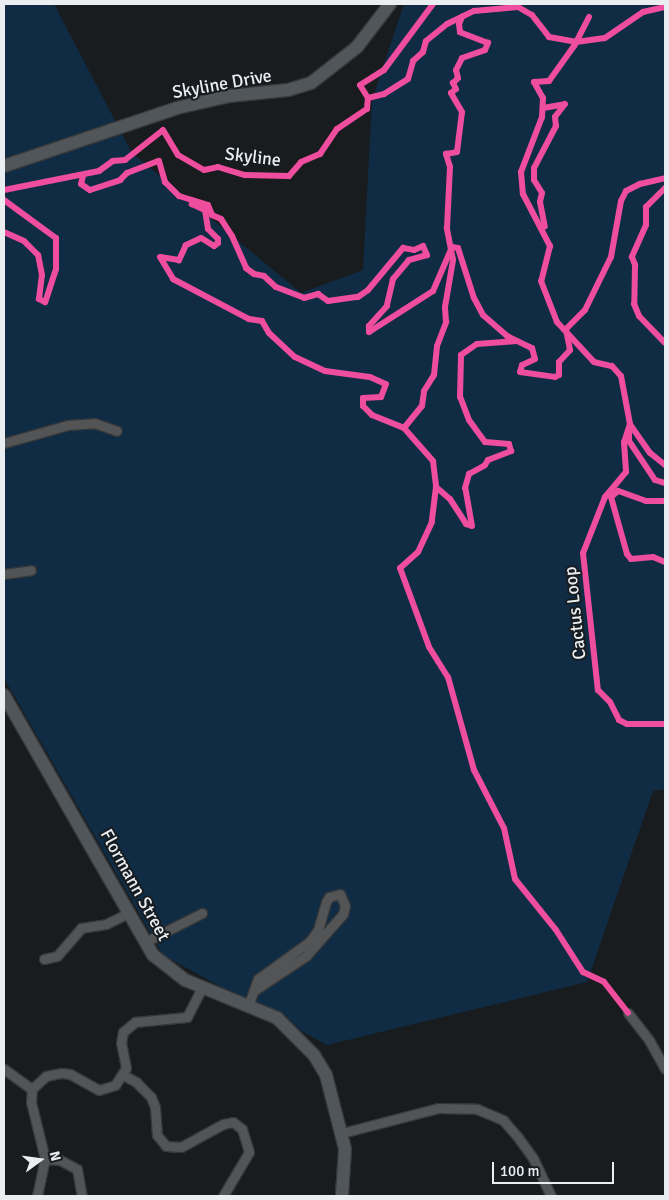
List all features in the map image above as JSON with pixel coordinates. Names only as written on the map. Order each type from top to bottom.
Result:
[{"type":"street","name":"Skyline Drive","points":[[4,166],[177,108],[311,83],[356,47],[390,4]]},
{"type":"street","points":[[4,443],[68,425],[94,423],[117,431]]},
{"type":"street","points":[[4,574],[31,570]]},
{"type":"street","name":"Flormann Street","points":[[4,695],[145,942],[167,968],[202,988],[277,1018],[314,1055],[326,1075],[342,1132],[346,1166],[342,1196]]},
{"type":"street","points":[[248,1006],[255,990],[264,973],[308,942],[318,930],[329,897],[340,894],[346,906],[343,914],[306,956],[255,990]]},
{"type":"street","points":[[44,959],[57,956],[81,928],[106,924],[129,913]]},
{"type":"street","points":[[145,942],[202,913]]},
{"type":"street","points":[[37,1196],[45,1159],[31,1102],[32,1089],[46,1076],[62,1073],[70,1074],[92,1088],[107,1090],[123,1075],[126,1068],[121,1043],[123,1032],[134,1022],[187,1017],[202,988]]},
{"type":"street","points":[[628,1013],[649,1040],[665,1069]]},
{"type":"street","points":[[4,1069],[32,1089]]},
{"type":"street","points":[[123,1075],[136,1082],[151,1097],[156,1106],[157,1134],[166,1146],[181,1148],[222,1124],[233,1122],[242,1129],[249,1152],[223,1196]]},
{"type":"street","points":[[342,1132],[438,1108],[478,1109],[503,1120],[517,1136],[532,1158],[551,1196]]},
{"type":"street","points":[[45,1159],[60,1160],[77,1169],[82,1196]]},
{"type":"shaded area","points":[[4,4],[54,4],[132,153],[301,293],[363,270],[372,100],[404,4],[665,4],[665,789],[653,791],[587,982],[327,1045],[163,955],[4,678]]},
{"type":"cycle path","name":"Skyline","points":[[4,190],[99,171],[113,161],[125,160],[163,130],[178,155],[204,170],[218,167],[245,175],[289,176],[301,162],[320,154],[337,129],[367,109],[368,98],[360,85],[384,70],[433,4]]},
{"type":"cycle path","points":[[368,98],[384,94],[408,79],[413,61],[423,52],[426,41],[447,24],[474,11],[518,7],[532,15],[549,37],[576,42],[605,38],[643,12],[665,7]]},
{"type":"cycle path","points":[[404,428],[422,406],[424,391],[434,375],[437,346],[446,322],[445,307],[453,260],[447,228],[450,167],[446,154],[457,152],[462,112],[451,93],[456,89],[453,83],[458,78],[456,70],[462,58],[485,50],[488,43],[460,32],[459,24],[462,17]]},
{"type":"cycle path","points":[[589,17],[574,46],[549,81],[534,82],[543,98],[542,117],[521,172],[523,194],[550,246],[541,281],[557,322],[594,362],[612,366],[621,376],[630,424]]},
{"type":"cycle path","points":[[543,108],[565,104],[555,117],[556,126],[534,168],[534,180],[542,193],[540,202],[545,227]]},
{"type":"cycle path","points":[[83,176],[81,184],[90,190],[120,180],[127,173],[159,161],[165,182],[179,196],[208,205],[212,215],[221,219],[232,236],[246,268],[254,274],[264,276],[276,287],[304,298],[318,294],[328,301],[358,297],[368,290],[403,248],[414,250],[423,246],[427,255],[409,260],[393,279],[387,306],[369,326],[369,332],[433,291],[452,247],[458,248],[474,298],[483,315],[507,336],[532,348],[535,359],[522,365],[520,372],[555,377],[559,375],[559,362],[570,350],[566,329],[585,310],[611,257],[621,201],[626,191],[640,184],[665,178]]},
{"type":"cycle path","points":[[665,188],[646,207],[646,225],[632,257],[635,265],[634,304],[639,316],[665,343]]},
{"type":"cycle path","points":[[4,200],[56,238],[56,269],[45,302],[39,299],[42,275],[38,255],[24,241],[4,232]]},
{"type":"cycle path","points":[[194,201],[192,204],[205,210],[208,229],[218,239],[218,243],[214,246],[201,238],[186,245],[179,260],[160,257],[173,279],[249,319],[262,321],[269,333],[295,357],[325,371],[370,377],[386,384],[381,397],[363,398],[363,406],[372,415],[404,428],[433,461],[436,487],[432,522],[418,552],[400,568],[429,647],[448,677],[474,770],[504,828],[515,879],[556,930],[583,972],[604,982],[628,1013]]},
{"type":"cycle path","points":[[436,487],[450,499],[466,524],[472,526],[465,488],[469,474],[485,465],[488,460],[511,451],[509,444],[485,442],[469,420],[460,397],[461,355],[477,344],[517,341]]},
{"type":"cycle path","name":"Cactus Loop","points":[[665,465],[650,453],[630,424],[624,442],[626,472],[605,497],[583,553],[598,690],[610,702],[619,720],[627,724],[665,724]]},
{"type":"cycle path","points":[[629,430],[629,441],[655,480],[665,483]]},
{"type":"cycle path","points":[[665,501],[646,501],[618,491],[611,497],[627,554],[631,559],[653,557],[665,562]]}]
